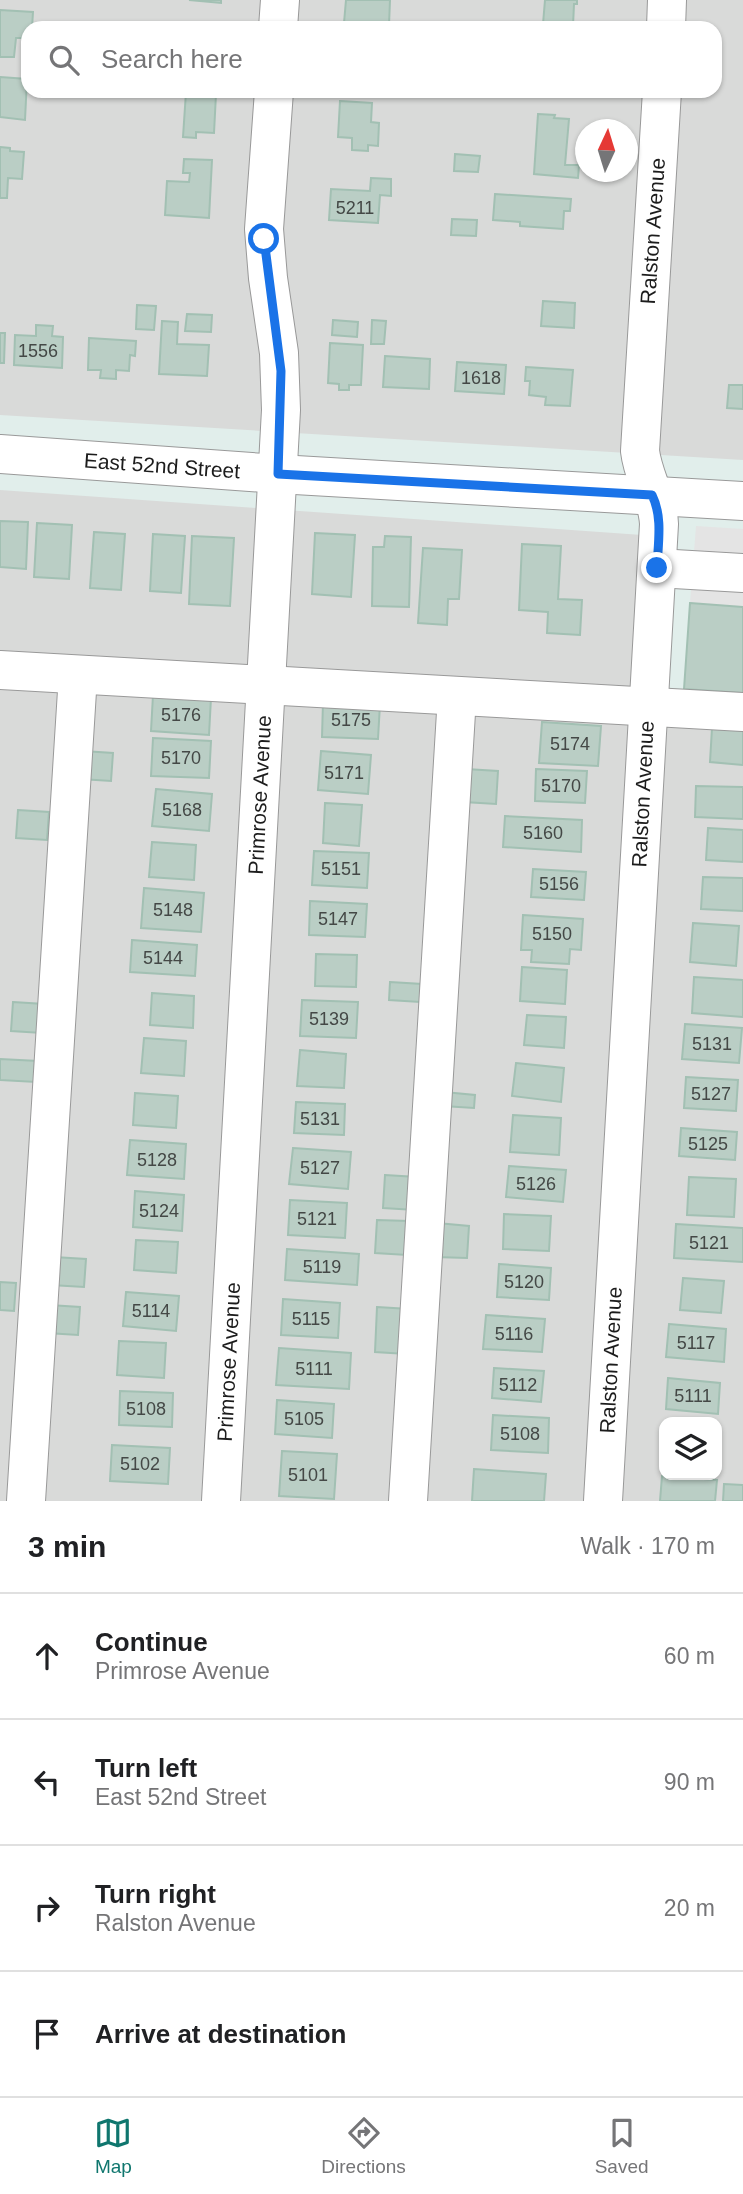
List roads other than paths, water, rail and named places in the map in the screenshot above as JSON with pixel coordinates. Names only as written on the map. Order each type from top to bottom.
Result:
[{"type":"street","points":[[278,21],[280,0]]},
{"type":"street","points":[[666,21],[667,0]]},
{"type":"street","name":"Primrose Avenue","points":[[221,1501],[278,474],[281,371],[264,229],[273,98]]},
{"type":"street","name":"Ralston Avenue","points":[[603,1501],[659,524],[657,505],[643,470],[640,443],[662,98]]},
{"type":"street","name":"East 52nd Street","points":[[0,454],[278,474],[743,501]]},
{"type":"street","points":[[657,568],[743,573]]},
{"type":"street","points":[[0,670],[743,712]]},
{"type":"street","points":[[26,1501],[78,675]]},
{"type":"street","points":[[408,1501],[457,696]]}]
